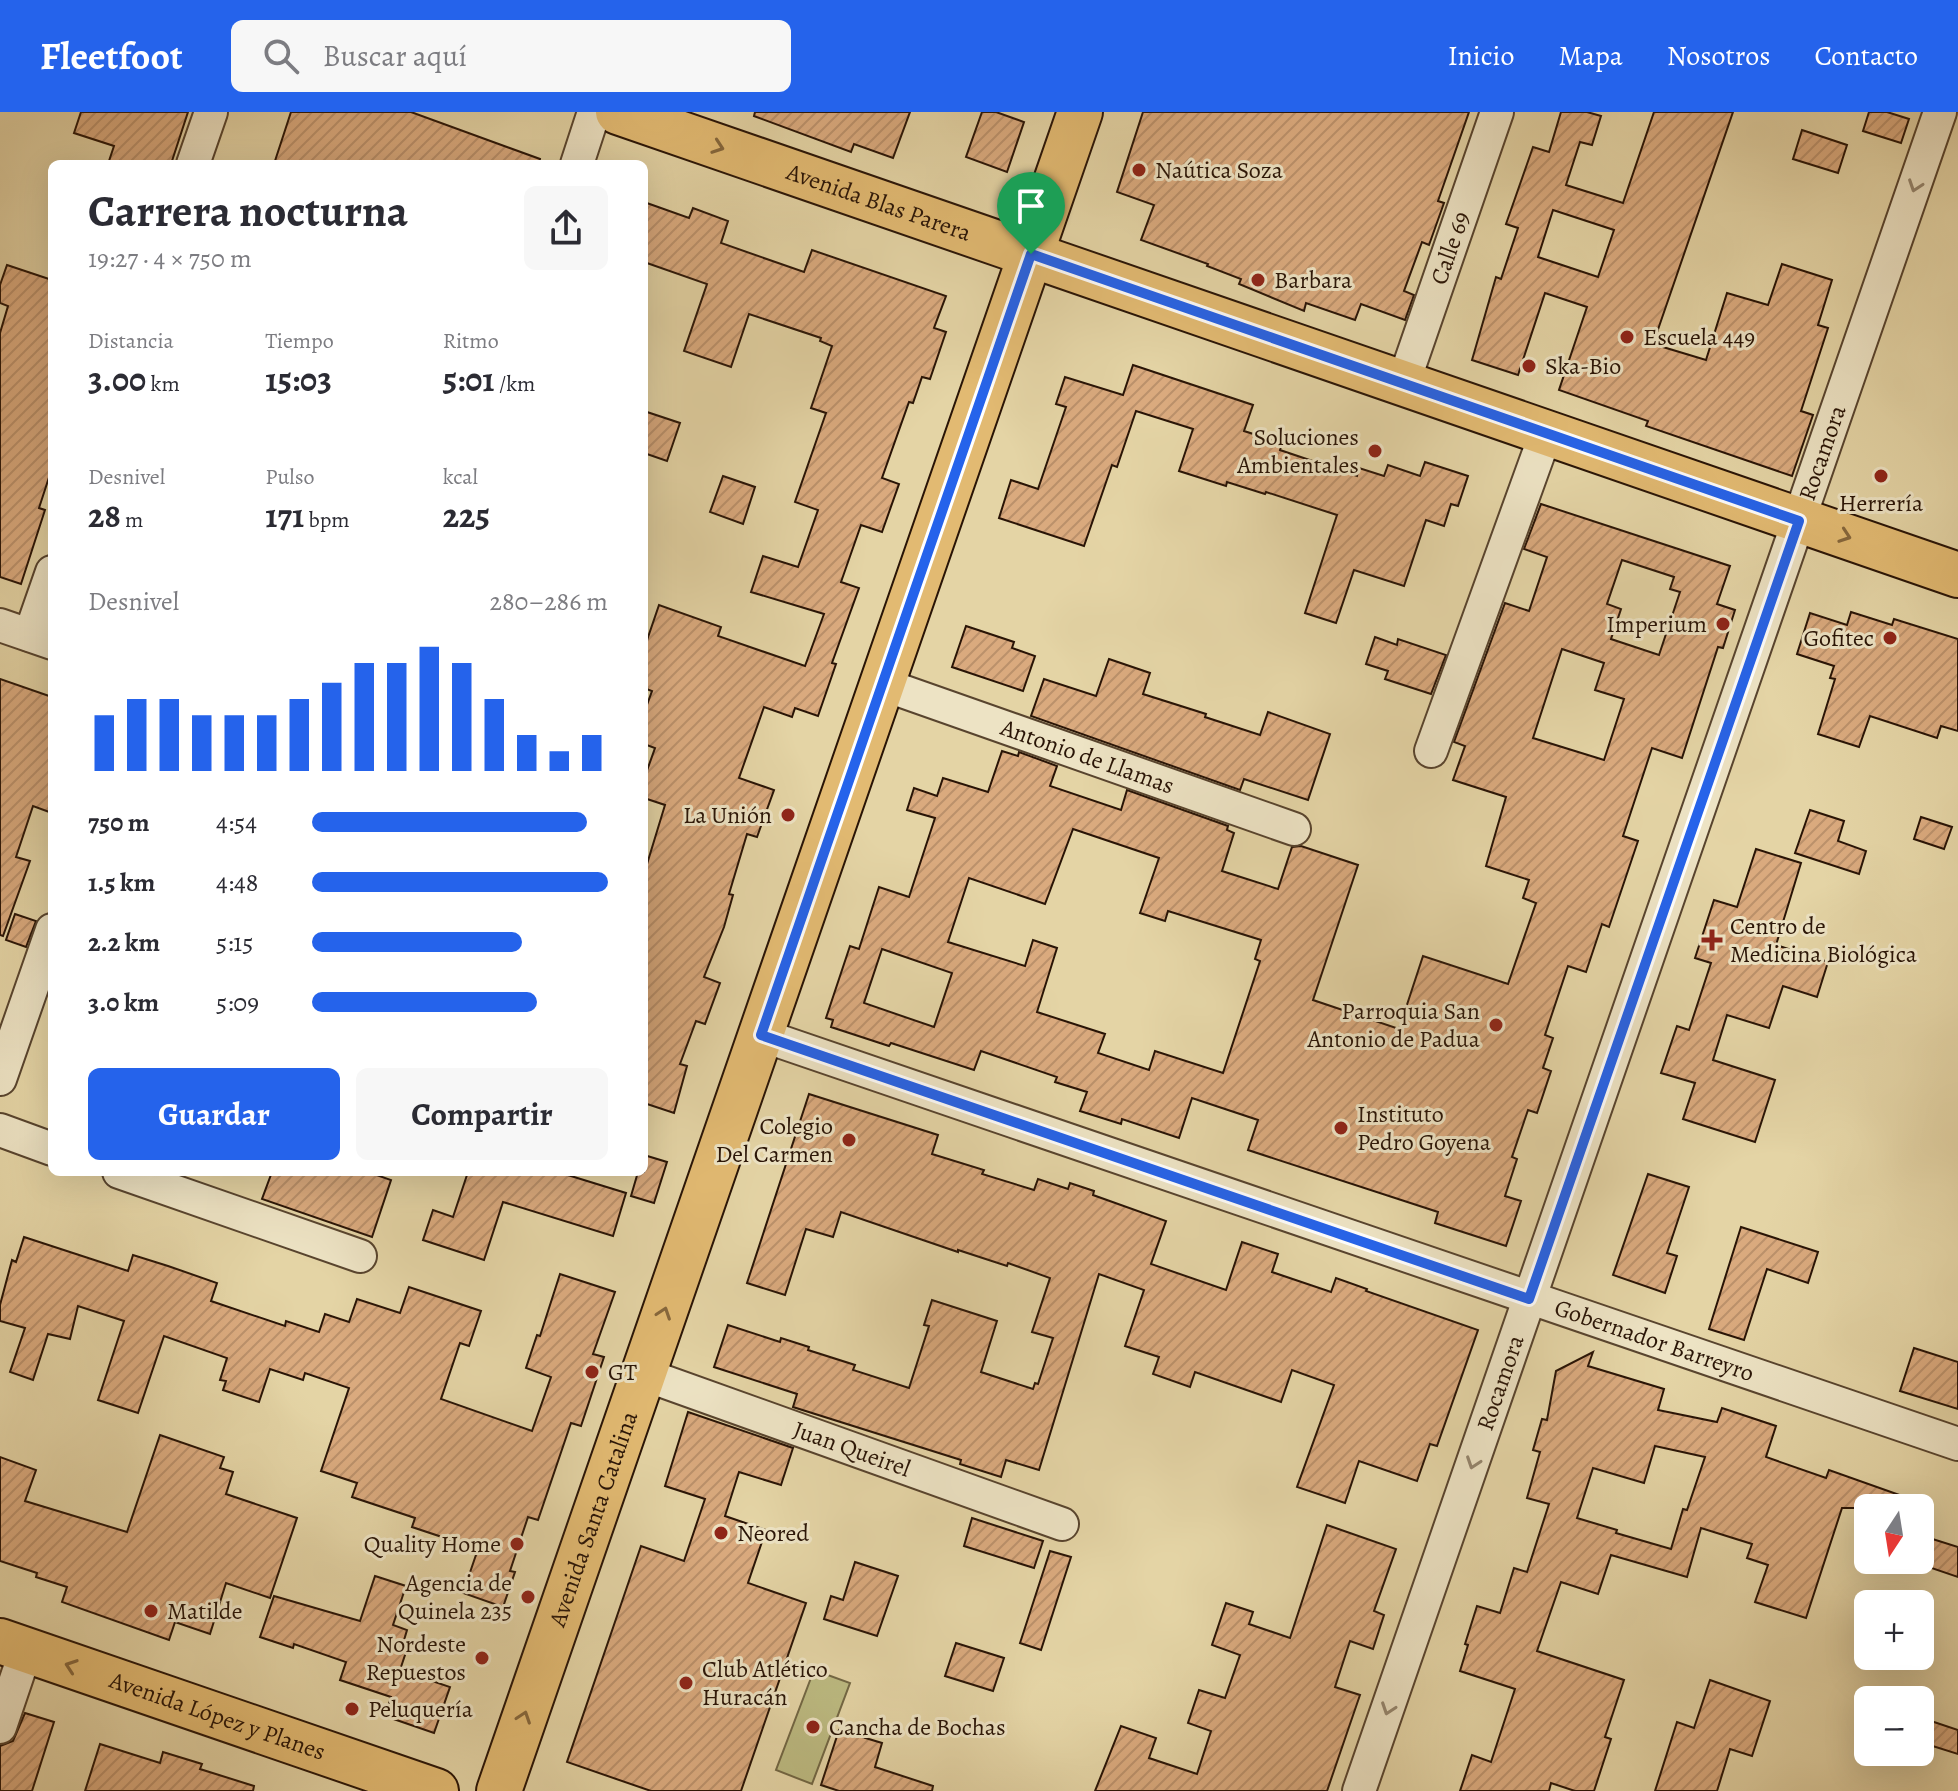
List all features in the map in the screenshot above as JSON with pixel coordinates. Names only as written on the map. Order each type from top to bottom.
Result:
[{"type":"main road","name":"Avenida Santa Catalina","points":[[499,1791],[1080,112]]},
{"type":"main road","name":"Avenida Blas Parera","points":[[632,114],[1958,575]]},
{"type":"main road","name":"Avenida López y Planes","points":[[13,1646],[436,1791]]},
{"type":"street","points":[[194,160],[211,112]]},
{"type":"street","points":[[578,160],[594,112]]},
{"type":"street","name":"Calle 69","points":[[1403,384],[1497,112]]},
{"type":"street","name":"Rocamora","points":[[1359,1791],[1940,112]]},
{"type":"street","points":[[1431,751],[1546,433]]},
{"type":"street","points":[[0,625],[41,639],[48,596]]},
{"type":"street","name":"Antonio de Llamas","points":[[882,684],[1294,829]]},
{"type":"street","points":[[0,1079],[48,941]]},
{"type":"street","name":"Gobernador Barreyro","points":[[761,1035],[1958,1444]]},
{"type":"street","points":[[0,1130],[48,1148]]},
{"type":"street","points":[[130,1176],[360,1256]]},
{"type":"street","name":"Juan Queirel","points":[[643,1374],[1062,1524]]},
{"type":"street","points":[[0,1727],[13,1646]]},
{"type":"shaded area","name":"Cancha de Bochas","points":[[814,1670],[850,1683],[812,1784],[776,1770]]},
{"type":"building","points":[[81,112],[188,112],[172,160],[109,160],[114,146],[74,133]]},
{"type":"building","points":[[291,112],[411,112],[540,159],[540,160],[275,160]]},
{"type":"building","points":[[755,112],[910,112],[893,158],[854,144],[851,152],[754,116]]},
{"type":"building","points":[[982,112],[996,112],[1024,122],[1007,172],[966,157]]},
{"type":"building","points":[[1143,112],[1469,112],[1438,201],[1444,203],[1429,245],[1422,242],[1404,291],[1414,295],[1405,320],[1361,304],[1355,320],[1306,303],[1304,311],[1239,284],[1241,279],[1208,264],[1141,240],[1154,205],[1117,192]]},
{"type":"building","points":[[1561,112],[1587,112],[1601,116],[1592,145],[1580,142],[1566,185],[1623,203],[1654,112],[1733,112],[1653,344],[1706,360],[1727,293],[1768,305],[1782,264],[1832,280],[1818,325],[1828,328],[1801,411],[1813,415],[1792,476],[1646,426],[1648,421],[1559,390],[1587,307],[1545,293],[1518,375],[1472,360],[1496,277],[1501,279],[1518,228],[1506,224],[1533,147],[1549,152]],"holes":[[[1553,210],[1614,230],[1598,277],[1538,257]]]},
{"type":"building","points":[[1869,112],[1887,112],[1909,119],[1901,143],[1863,131]]},
{"type":"building","points":[[1802,130],[1847,145],[1838,173],[1793,159]]},
{"type":"building","points":[[648,203],[689,218],[693,208],[728,221],[721,243],[804,272],[812,250],[946,296],[934,328],[946,332],[930,379],[922,377],[913,403],[909,402],[882,478],[899,484],[882,532],[861,525],[841,582],[859,588],[832,663],[836,664],[818,716],[795,708],[792,717],[764,707],[739,778],[774,790],[757,837],[747,834],[729,894],[733,895],[724,927],[704,977],[720,983],[705,1024],[696,1021],[680,1064],[687,1066],[674,1113],[648,1104],[648,861],[665,805],[648,799],[648,768],[655,748],[648,745],[648,702],[652,691],[648,690],[648,637],[659,605],[721,627],[718,636],[805,666],[824,614],[751,592],[763,556],[798,567],[818,510],[795,502],[826,413],[811,408],[832,346],[820,341],[821,338],[749,314],[731,367],[684,351],[707,284],[648,263]]},
{"type":"building","points":[[7,265],[48,279],[48,480],[39,508],[45,510],[21,584],[0,577],[0,333],[8,306],[0,303],[0,285]]},
{"type":"building","points":[[1133,365],[1253,405],[1244,431],[1282,443],[1280,450],[1357,476],[1359,468],[1384,476],[1388,465],[1420,476],[1425,462],[1468,476],[1458,506],[1451,504],[1444,526],[1426,520],[1404,586],[1354,570],[1336,623],[1305,613],[1337,515],[1266,492],[1227,482],[1226,486],[1179,471],[1193,429],[1136,411],[1117,467],[1112,465],[1084,546],[999,518],[1011,480],[1038,489],[1066,407],[1056,404],[1065,377],[1123,395]]},
{"type":"building","points":[[648,412],[680,423],[667,461],[648,454]]},
{"type":"building","points":[[723,476],[755,487],[743,524],[710,512]]},
{"type":"building","points":[[1541,504],[1730,566],[1717,604],[1735,610],[1723,648],[1718,647],[1682,758],[1652,748],[1623,836],[1638,841],[1609,927],[1602,924],[1586,972],[1568,966],[1545,1035],[1553,1038],[1543,1068],[1551,1071],[1537,1113],[1528,1110],[1512,1157],[1517,1159],[1505,1196],[1521,1201],[1506,1246],[1435,1223],[1438,1212],[1248,1150],[1258,1120],[1192,1098],[1179,1138],[1122,1119],[1121,1124],[1080,1111],[1087,1092],[1055,1082],[1057,1077],[981,1051],[974,1070],[831,1027],[833,1020],[826,1018],[850,946],[859,949],[879,887],[909,897],[935,818],[907,810],[914,788],[937,796],[943,778],[988,792],[1002,751],[1018,756],[1019,752],[1057,766],[1050,786],[1121,810],[1127,790],[1228,826],[1227,830],[1234,833],[1222,871],[1278,889],[1292,847],[1301,846],[1358,865],[1313,1000],[1399,1029],[1423,956],[1508,984],[1536,903],[1523,898],[1529,880],[1486,866],[1506,797],[1453,780],[1465,746],[1454,742],[1505,603],[1529,611],[1547,557],[1524,549]],"holes":[[[1622,560],[1674,577],[1670,589],[1680,592],[1659,655],[1611,639],[1621,609],[1607,604]],[[1562,649],[1604,663],[1595,690],[1624,699],[1604,760],[1533,738]],[[1073,829],[1159,858],[1140,913],[1165,921],[1168,911],[1261,940],[1255,959],[1260,961],[1223,1073],[1155,1051],[1149,1070],[1098,1053],[1105,1034],[1037,1012],[1057,948],[1033,940],[1025,966],[948,942],[969,878],[1045,904]],[[882,949],[952,973],[934,1027],[864,1003]]]},
{"type":"building","points":[[1851,612],[1892,625],[1894,619],[1958,639],[1958,731],[1941,726],[1937,738],[1870,716],[1859,747],[1818,734],[1835,679],[1830,678],[1834,666],[1797,654],[1810,613],[1847,625]]},
{"type":"building","points":[[966,626],[1014,642],[1012,648],[1035,656],[1023,691],[952,667]]},
{"type":"building","points":[[1375,637],[1397,645],[1398,639],[1446,655],[1431,694],[1385,679],[1388,671],[1366,664]]},
{"type":"building","points":[[1109,659],[1150,673],[1143,694],[1206,714],[1205,717],[1260,735],[1268,712],[1330,734],[1308,800],[1244,779],[1240,790],[1031,716],[1044,679],[1096,696]]},
{"type":"building","points":[[0,679],[48,696],[48,812],[33,806],[16,857],[30,861],[3,936],[0,935]]},
{"type":"building","points":[[1810,810],[1844,821],[1838,841],[1866,851],[1859,874],[1795,853]]},
{"type":"building","points":[[1921,817],[1952,827],[1944,849],[1914,839]]},
{"type":"building","points":[[1756,849],[1801,863],[1776,945],[1828,962],[1817,997],[1783,986],[1769,1028],[1727,1015],[1713,1060],[1775,1080],[1755,1142],[1683,1119],[1695,1083],[1661,1073],[1677,1026],[1689,1030],[1711,963],[1695,958],[1714,900],[1737,907]]},
{"type":"building","points":[[15,914],[36,921],[26,947],[6,940]]},
{"type":"building","points":[[809,1094],[938,1135],[932,1154],[984,1170],[982,1174],[1034,1190],[1038,1179],[1068,1189],[1070,1183],[1094,1191],[1093,1195],[1166,1221],[1151,1264],[1226,1290],[1242,1242],[1278,1254],[1272,1272],[1331,1292],[1336,1278],[1478,1330],[1437,1446],[1430,1444],[1417,1481],[1359,1461],[1345,1503],[1297,1487],[1334,1385],[1292,1370],[1281,1402],[1195,1372],[1190,1387],[1153,1374],[1159,1357],[1125,1346],[1144,1290],[1099,1274],[1039,1470],[1006,1460],[1001,1477],[960,1464],[961,1460],[793,1407],[797,1394],[714,1367],[728,1325],[780,1342],[781,1338],[809,1347],[808,1350],[855,1365],[853,1370],[909,1388],[929,1326],[924,1325],[932,1300],[997,1321],[981,1372],[1033,1389],[1035,1383],[1038,1384],[1053,1338],[1032,1332],[1050,1278],[1008,1263],[1007,1266],[958,1252],[841,1212],[833,1237],[806,1229],[785,1295],[747,1283]]},
{"type":"building","points":[[648,1156],[667,1162],[654,1203],[631,1196],[637,1176],[648,1176]]},
{"type":"building","points":[[1648,1174],[1689,1187],[1667,1253],[1677,1256],[1665,1293],[1613,1275]]},
{"type":"building","points":[[271,1176],[380,1176],[391,1180],[372,1237],[262,1199]]},
{"type":"building","points":[[467,1176],[571,1176],[626,1193],[613,1236],[503,1202],[484,1260],[423,1240],[433,1210],[453,1217]]},
{"type":"building","points":[[1741,1227],[1818,1252],[1808,1283],[1767,1269],[1744,1340],[1709,1329]]},
{"type":"building","points":[[24,1237],[128,1271],[133,1255],[168,1266],[217,1283],[211,1301],[285,1326],[286,1321],[319,1332],[325,1314],[349,1322],[357,1299],[400,1313],[409,1287],[481,1311],[469,1346],[460,1343],[441,1399],[532,1431],[551,1377],[526,1368],[560,1274],[615,1292],[593,1354],[604,1357],[581,1426],[571,1423],[538,1520],[528,1517],[510,1571],[515,1572],[503,1607],[463,1593],[478,1549],[412,1527],[415,1518],[352,1497],[357,1483],[321,1471],[349,1388],[305,1373],[303,1380],[270,1369],[259,1402],[223,1390],[226,1381],[220,1380],[227,1358],[164,1336],[138,1413],[98,1400],[124,1321],[78,1306],[70,1339],[48,1334],[33,1380],[10,1372],[25,1328],[0,1321],[0,1305],[12,1260],[16,1262]]},
{"type":"building","points":[[1914,1348],[1958,1362],[1958,1409],[1900,1391]]},
{"type":"building","points":[[1593,1352],[1588,1366],[1664,1389],[1658,1410],[1717,1422],[1722,1408],[1776,1426],[1766,1457],[1826,1478],[1829,1470],[1897,1494],[1854,1494],[1854,1508],[1842,1508],[1806,1618],[1755,1602],[1768,1565],[1747,1558],[1752,1544],[1701,1528],[1687,1577],[1611,1555],[1598,1594],[1561,1582],[1537,1651],[1624,1680],[1605,1737],[1611,1739],[1594,1791],[1575,1791],[1551,1783],[1549,1791],[1460,1791],[1472,1755],[1491,1762],[1515,1689],[1460,1671],[1477,1606],[1500,1613],[1514,1568],[1527,1572],[1549,1504],[1527,1498],[1540,1452],[1533,1450],[1542,1419],[1547,1420],[1556,1371]],"holes":[[[1655,1446],[1705,1457],[1687,1510],[1683,1509],[1671,1549],[1577,1518],[1593,1468],[1644,1483]]]},
{"type":"building","name":"Club Atlético Huracán","points":[[688,1412],[793,1448],[781,1485],[739,1472],[725,1516],[766,1530],[748,1583],[806,1603],[741,1791],[651,1791],[567,1762],[641,1546],[684,1561],[705,1499],[665,1486]]},
{"type":"building","points":[[160,1435],[224,1457],[220,1468],[233,1472],[226,1494],[297,1518],[270,1598],[226,1583],[210,1634],[175,1622],[169,1640],[62,1602],[67,1587],[0,1561],[0,1457],[36,1470],[25,1501],[127,1532]]},
{"type":"building","points":[[972,1518],[1043,1541],[1034,1568],[964,1546]]},
{"type":"building","points":[[1327,1525],[1396,1549],[1374,1611],[1384,1615],[1373,1649],[1350,1641],[1335,1687],[1360,1695],[1327,1791],[1095,1791],[1121,1726],[1156,1738],[1149,1758],[1197,1774],[1211,1731],[1188,1723],[1199,1690],[1225,1698],[1240,1655],[1212,1645],[1226,1603],[1253,1612],[1249,1624],[1290,1638]]},
{"type":"building","points":[[1934,1539],[1958,1547],[1958,1577],[1934,1569]]},
{"type":"building","points":[[1050,1551],[1071,1557],[1041,1650],[1020,1643]]},
{"type":"building","points":[[855,1562],[898,1576],[877,1636],[824,1619],[831,1596],[843,1600]]},
{"type":"building","points":[[375,1576],[406,1586],[393,1625],[407,1630],[402,1647],[407,1649],[400,1670],[450,1687],[434,1733],[385,1716],[391,1697],[340,1680],[346,1662],[294,1644],[293,1648],[260,1637],[274,1596],[360,1621]]},
{"type":"building","points":[[956,1643],[1004,1658],[993,1691],[945,1676]]},
{"type":"building","points":[[1710,1680],[1770,1701],[1752,1756],[1730,1749],[1717,1791],[1655,1791],[1677,1722],[1694,1728]]},
{"type":"building","points":[[25,1713],[54,1722],[32,1791],[0,1791],[0,1746],[13,1741]]},
{"type":"building","points":[[1934,1722],[1958,1730],[1958,1754],[1934,1746]]},
{"type":"building","points":[[839,1730],[882,1743],[875,1767],[933,1786],[932,1791],[839,1791],[821,1785]]},
{"type":"building","points":[[100,1744],[160,1763],[163,1752],[202,1764],[200,1769],[254,1786],[253,1791],[85,1791]]},
{"type":"place","name":"Naútica Soza","points":[[1139,170]]},
{"type":"place","name":"Barbara","points":[[1258,280]]},
{"type":"place","name":"Escuela 449","points":[[1627,337]]},
{"type":"place","name":"Ska-Bio","points":[[1529,366]]},
{"type":"place","name":"Soluciones Ambientales","points":[[1375,451]]},
{"type":"place","name":"Herrería","points":[[1881,476]]},
{"type":"place","name":"Imperium","points":[[1723,624]]},
{"type":"place","name":"Gofitec","points":[[1890,638]]},
{"type":"place","name":"La Unión","points":[[788,815]]},
{"type":"place","name":"Centro de Medicina Biológica","points":[[1712,940]]},
{"type":"place","name":"Parroquia San Antonio de Padua","points":[[1496,1025]]},
{"type":"place","name":"Instituto Pedro Goyena","points":[[1341,1128]]},
{"type":"place","name":"Colegio Del Carmen","points":[[849,1140]]},
{"type":"place","name":"GT","points":[[592,1372]]},
{"type":"place","name":"Neored","points":[[721,1533]]},
{"type":"place","name":"Quality Home","points":[[517,1544]]},
{"type":"place","name":"Agencia de Quinela 235","points":[[528,1597]]},
{"type":"place","name":"Matilde","points":[[151,1611]]},
{"type":"place","name":"Nordeste Repuestos","points":[[482,1658]]},
{"type":"place","name":"Club Atlético Huracán","points":[[686,1683]]},
{"type":"place","name":"Peluquería","points":[[352,1709]]},
{"type":"place","name":"Cancha de Bochas","points":[[813,1727]]},
{"type":"route","points":[[1031,254],[1799,521],[1529,1299],[761,1035],[1031,254]]}]
